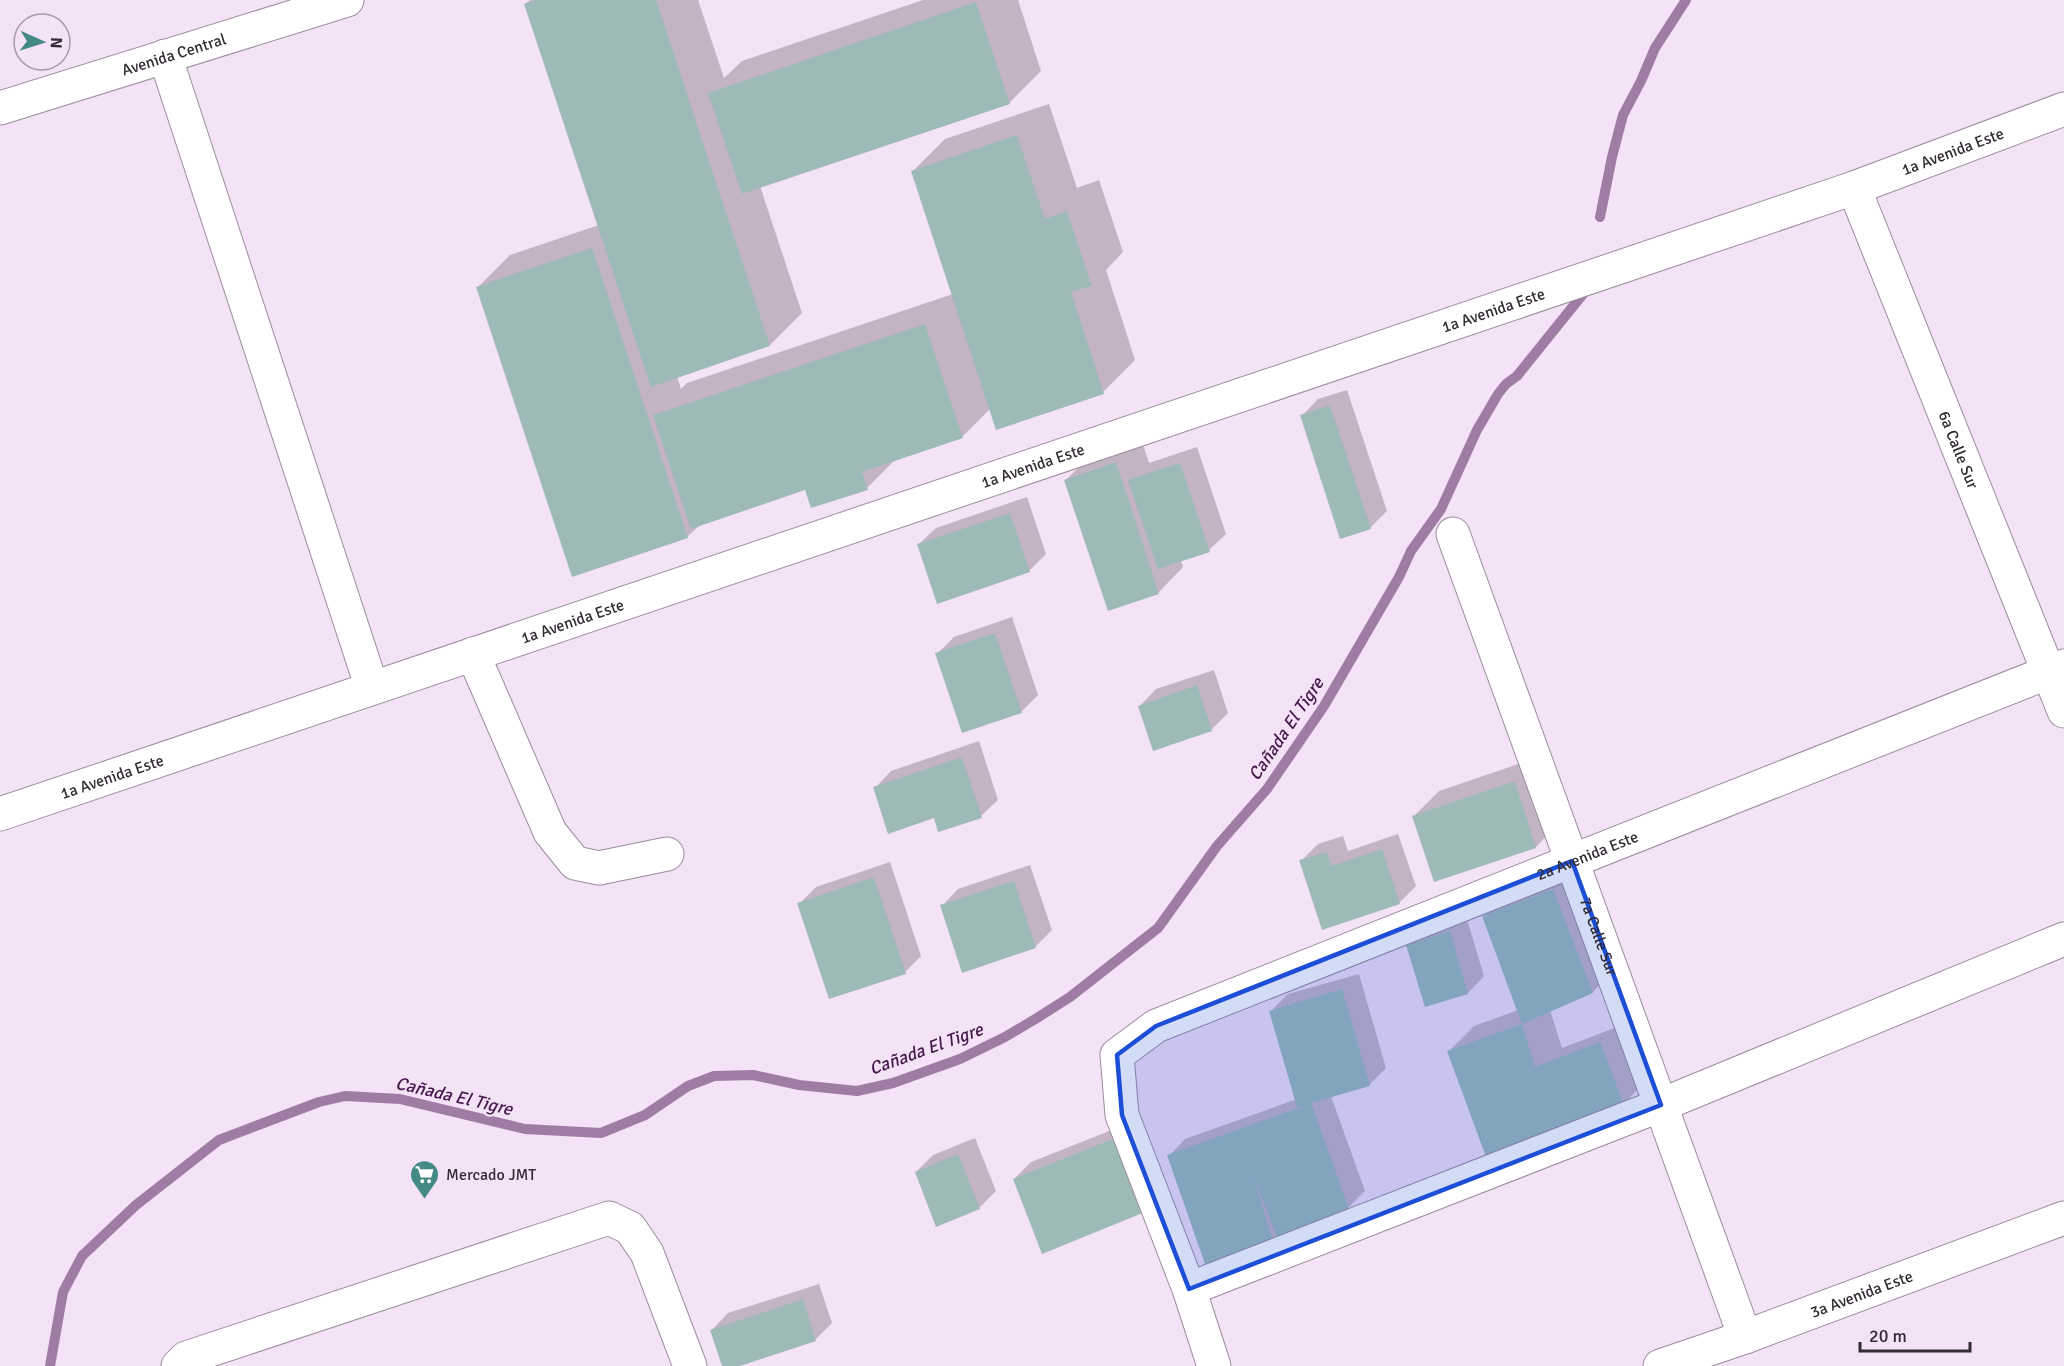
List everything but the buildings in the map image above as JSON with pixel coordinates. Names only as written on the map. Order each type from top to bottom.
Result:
[{"type":"street","name":"Avenida Central","points":[[0,108],[347,0]]},
{"type":"street","points":[[165,56],[372,688]]},
{"type":"street","name":"1a Avenida Este","points":[[0,814],[1854,188],[2064,109]]},
{"type":"street","name":"6a Calle Sur","points":[[1854,188],[2056,669],[2064,711]]},
{"type":"street","name":"7a Calle Sur","points":[[1453,534],[1745,1337]]},
{"type":"street","points":[[473,654],[550,832],[575,863],[599,868],[667,854]]},
{"type":"street","name":"2a Avenida Este","points":[[1190,1289],[1122,1115],[1117,1055],[1156,1026],[2056,669]]},
{"type":"street","points":[[1214,1366],[1190,1289],[1661,1105],[2064,939]]},
{"type":"street","points":[[178,1366],[186,1358],[609,1218],[630,1228],[647,1253],[690,1366]]},
{"type":"street","name":"3a Avenida Este","points":[[1660,1366],[1745,1337],[2064,1218]]},
{"type":"highlighted area","points":[[1572,861],[1661,1105],[1189,1289],[1122,1115],[1117,1055],[1156,1026]]},
{"type":"waterway","name":"Cañada El Tigre","points":[[1600,217],[1623,115],[1655,48],[1686,0]]},
{"type":"waterway","name":"Cañada El Tigre","points":[[50,1366],[63,1292],[82,1256],[136,1205],[219,1140],[319,1102],[345,1096],[400,1099],[525,1129],[601,1133],[645,1115],[688,1086],[714,1076],[753,1075],[799,1085],[857,1091],[893,1083],[960,1059],[1005,1037],[1070,997],[1158,928],[1217,846],[1267,789],[1324,706],[1399,577],[1411,551],[1441,509],[1477,430],[1498,394],[1517,376],[1587,289]]},
{"type":"place","name":"Mercado JMT","points":[[425,1200]]}]
